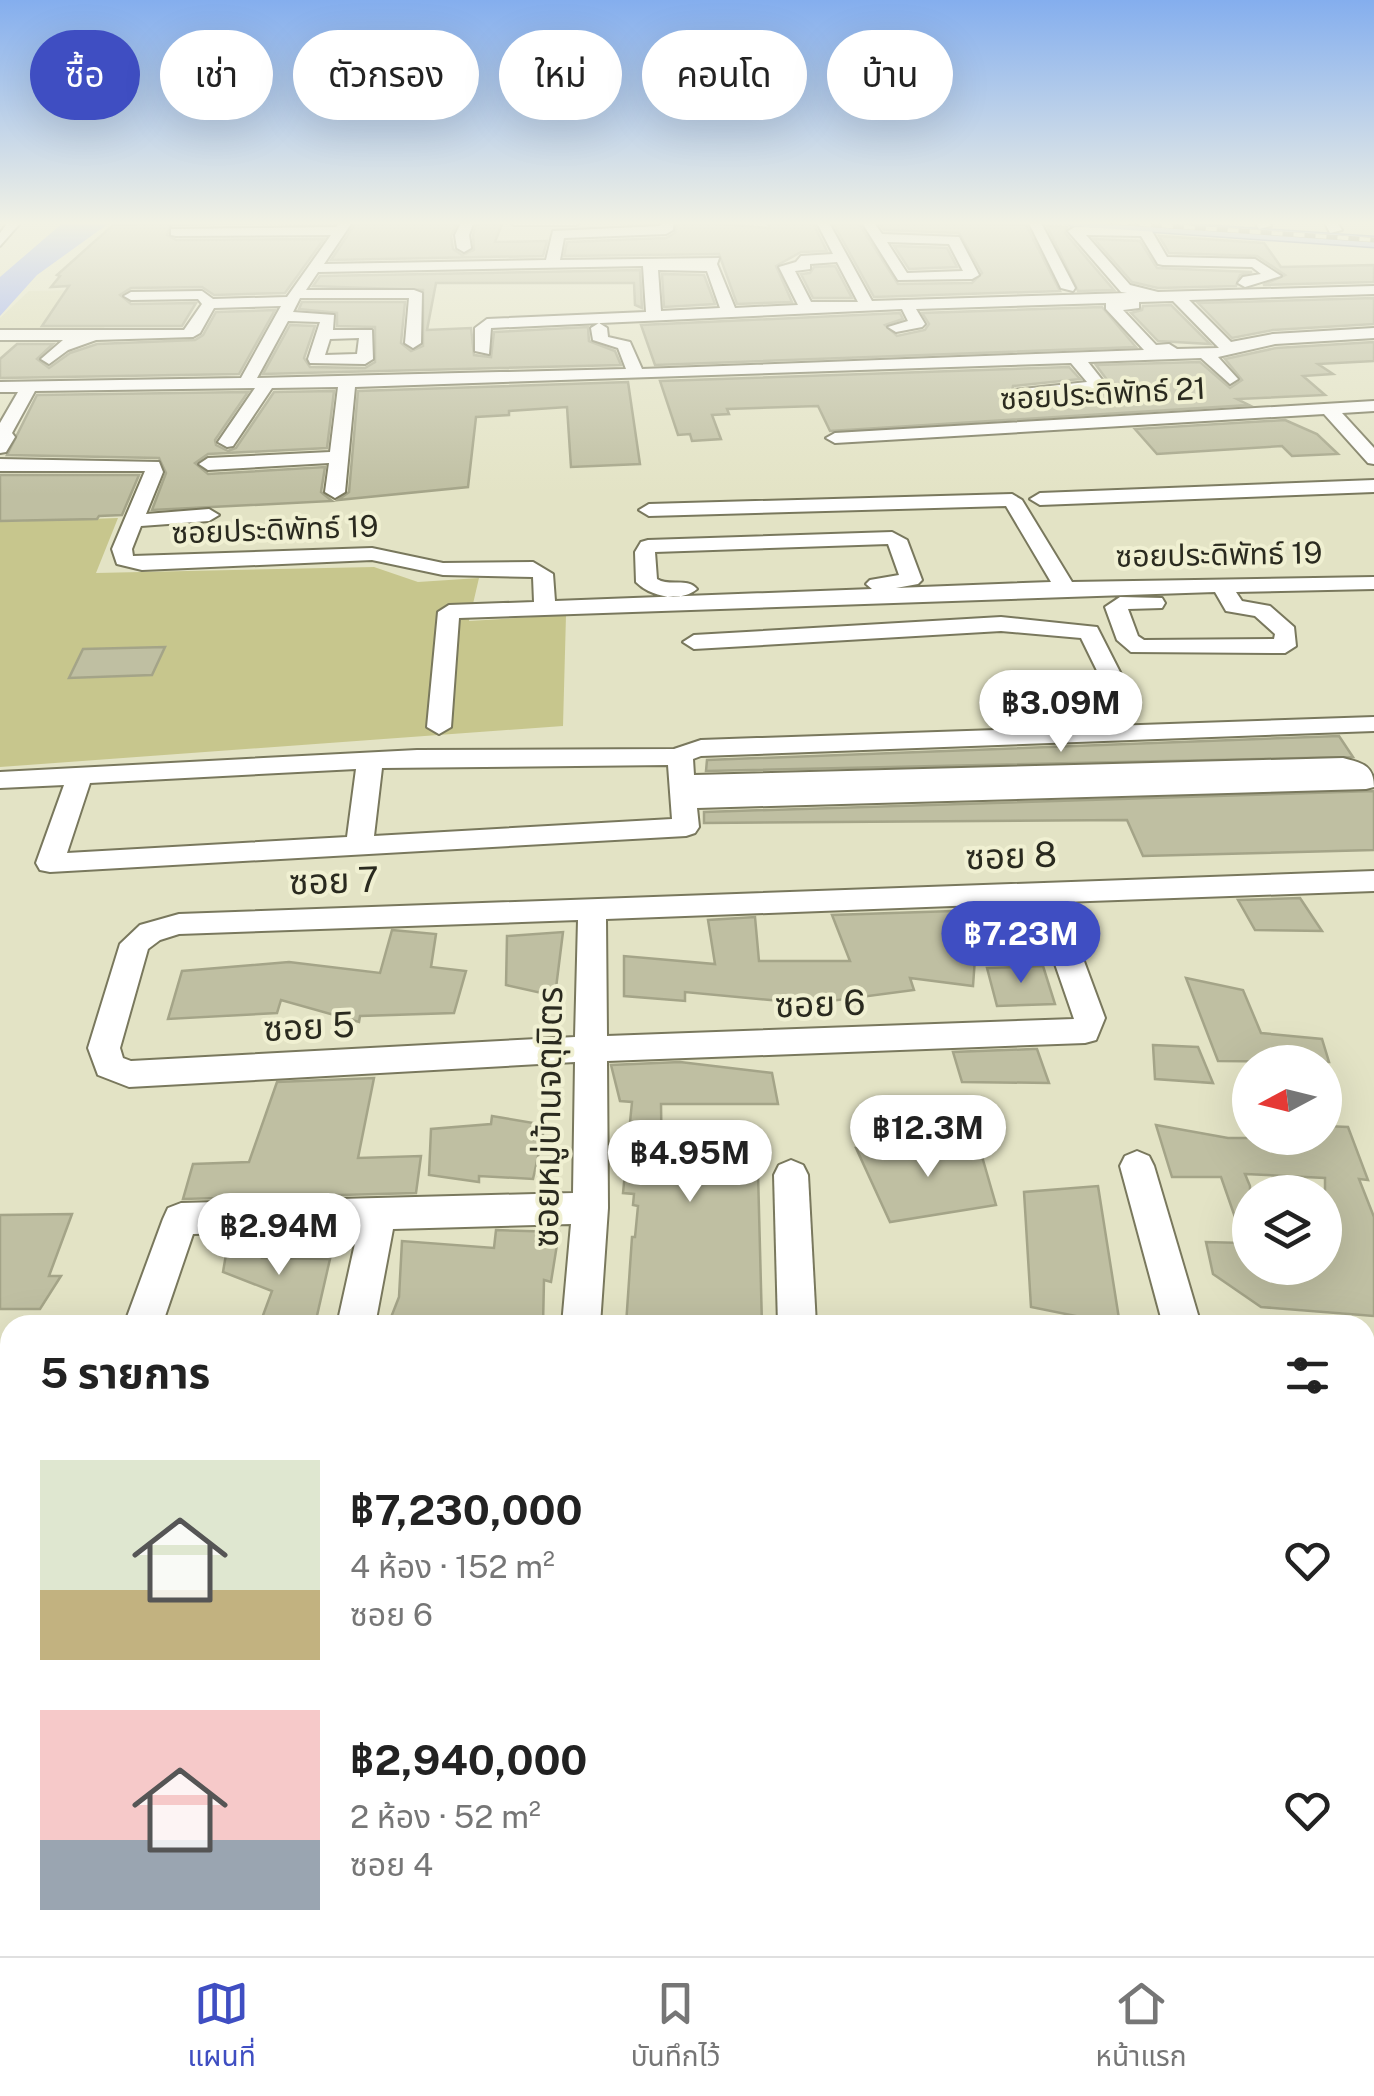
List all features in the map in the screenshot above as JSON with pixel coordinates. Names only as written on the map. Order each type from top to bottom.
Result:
[{"type":"street","points":[[0,335],[188,334],[195,330],[205,312]]},
{"type":"street","points":[[246,384],[287,312]]},
{"type":"street","points":[[318,312],[329,318],[316,360],[364,359]]},
{"type":"street","points":[[413,342],[416,312]]},
{"type":"street","points":[[483,351],[483,328],[487,324],[722,312]]},
{"type":"street","points":[[896,328],[917,324],[911,312]]},
{"type":"street","points":[[1118,312],[1152,350],[1255,346]]},
{"type":"street","points":[[1192,312],[1227,347]]},
{"type":"street","points":[[599,328],[601,340],[624,344],[636,373]]},
{"type":"street","points":[[323,335],[367,333],[367,367],[413,369]]},
{"type":"street","points":[[0,387],[348,384],[1205,353],[1240,351],[1273,339],[1374,333]]},
{"type":"street","points":[[49,359],[62,344],[89,336]]},
{"type":"street","points":[[1205,353],[1230,379]]},
{"type":"street","points":[[1020,394],[1099,386],[1076,358]]},
{"type":"street","points":[[782,368],[791,388]]},
{"type":"street","points":[[334,492],[348,384]]},
{"type":"street","points":[[226,442],[266,385]]},
{"type":"street","points":[[0,448],[6,438],[3,433],[29,387]]},
{"type":"street","name":"ซอยประดิพัทธ์ 21","points":[[835,438],[1374,406]]},
{"type":"street","points":[[1328,408],[1374,458]]},
{"type":"street","points":[[208,464],[338,457]]},
{"type":"street","name":"ซอยประดิพัทธ์ 19","points":[[0,465],[152,466],[154,472],[122,549],[124,560],[142,564],[372,554],[443,569],[533,568],[543,574],[545,608],[887,592],[1065,588],[1226,593],[1374,583]]},
{"type":"street","points":[[1040,499],[1374,486]]},
{"type":"street","points":[[649,510],[1012,500],[1065,588]]},
{"type":"street","points":[[132,521],[209,514]]},
{"type":"street","points":[[892,538],[898,540],[910,580],[887,592],[660,590],[648,582],[645,552],[655,543],[892,538]]},
{"type":"street","points":[[887,592],[916,631]]},
{"type":"street","points":[[1226,593],[1242,610],[1255,609],[1269,616],[1286,632],[1288,642],[1272,648],[1139,647],[1128,640],[1116,611],[1120,603],[1226,593]]},
{"type":"street","points":[[438,727],[449,612],[545,608]]},
{"type":"street","points":[[694,642],[1001,624],[1085,630],[1093,638],[1113,682]]},
{"type":"street","points":[[80,776],[50,864],[686,827],[682,774],[700,748],[1374,724]]},
{"type":"street","points":[[359,847],[370,761]]},
{"type":"street","points":[[0,780],[370,761],[682,774],[1343,766],[1356,770],[1369,789]]},
{"type":"street","name":"ซอย 8","points":[[592,911],[1374,881]]},
{"type":"street","name":"ซอย 6","points":[[589,1050],[1084,1031],[1090,1018],[1044,892]]},
{"type":"street","name":"ซอย 7","points":[[120,994],[136,944],[150,932],[179,924],[592,911]]},
{"type":"street","name":"ซอยหมู่บ้านจตุมิตร","points":[[582,1315],[590,1208],[592,911]]},
{"type":"street","name":"ซอย 5","points":[[120,994],[104,1048],[109,1066],[128,1074],[589,1050]]},
{"type":"street","points":[[1137,1166],[1179,1315]]},
{"type":"street","points":[[791,1175],[797,1315]]},
{"type":"street","points":[[148,1315],[182,1218],[590,1208]]},
{"type":"street","points":[[358,1315],[379,1212]]},
{"type":"shaded area","points":[[6,312],[116,312],[100,333],[0,335],[0,318]]},
{"type":"shaded area","points":[[118,518],[96,573],[374,567],[418,582],[479,578],[469,621],[566,615],[563,726],[0,767],[0,522]]},
{"type":"building","points":[[51,312],[190,312],[182,326],[42,326]]},
{"type":"building","points":[[216,312],[274,312],[239,374],[0,378],[0,359],[17,344],[53,344],[37,359],[49,368],[70,353],[97,344],[195,340],[203,335]]},
{"type":"building","points":[[330,312],[404,312],[401,343],[411,351],[423,346],[423,312],[430,312],[427,330],[471,328],[474,355],[491,357],[494,332],[588,327],[589,341],[615,351],[621,365],[263,374],[290,325],[315,326],[304,358],[310,367],[365,368],[375,362],[375,327],[337,326],[337,313]]},
{"type":"building","points":[[1106,312],[1136,347],[655,365],[641,325],[900,313],[903,319],[885,325],[897,336],[925,330],[929,324],[922,313]]},
{"type":"building","points":[[1178,312],[1210,344],[1158,341],[1131,313]]},
{"type":"building","points":[[1207,312],[1374,312],[1374,324],[1273,330],[1232,338]]},
{"type":"building","points":[[1374,342],[1374,361],[1318,364],[1333,374],[1303,376],[1325,395],[1237,399],[1249,405],[830,431],[818,406],[727,409],[729,414],[712,415],[721,439],[692,441],[690,434],[678,435],[660,381],[1069,367],[1080,379],[1013,386],[1010,400],[1019,403],[1105,394],[1110,384],[1096,365],[1200,362],[1230,388],[1242,380],[1225,359],[1276,348]]},
{"type":"building","points":[[628,382],[640,464],[571,467],[567,407],[509,411],[509,415],[476,417],[468,487],[338,500],[349,492],[358,391]]},
{"type":"building","points":[[334,391],[327,448],[208,454],[195,463],[208,474],[325,467],[321,492],[332,501],[152,510],[166,473],[159,458],[7,455],[37,395],[248,392],[215,440],[216,445],[228,451],[236,448],[274,392]]},
{"type":"building","points":[[1285,420],[1317,434],[1338,454],[1292,456],[1282,446],[1157,454],[1135,429]]},
{"type":"building","points":[[0,475],[139,475],[122,515],[0,521]]},
{"type":"building","points":[[165,647],[152,675],[69,678],[83,649]]},
{"type":"building","points":[[1339,736],[1353,757],[706,771],[707,760]]},
{"type":"building","points":[[1374,791],[1374,850],[1143,856],[1127,820],[704,823],[704,812]]},
{"type":"building","points":[[1300,898],[1322,931],[1255,930],[1238,900]]},
{"type":"building","points":[[953,911],[975,958],[973,986],[910,978],[914,990],[793,1006],[791,1002],[685,992],[685,1001],[624,996],[624,956],[715,964],[708,920],[755,917],[759,961],[850,961],[832,915]]},
{"type":"building","points":[[392,930],[436,934],[431,967],[466,971],[454,1013],[360,1016],[359,1022],[281,1000],[277,1013],[168,1019],[182,971],[289,962],[380,973]]},
{"type":"building","points":[[563,932],[555,996],[506,985],[507,936]]},
{"type":"building","points":[[1043,966],[1055,1004],[997,1006],[987,968]]},
{"type":"building","points":[[1186,978],[1243,990],[1261,1033],[1322,1039],[1324,1045],[1232,1045],[1232,1061],[1218,1061]]},
{"type":"building","points":[[1153,1045],[1198,1047],[1213,1083],[1155,1079]]},
{"type":"building","points":[[1037,1049],[1049,1083],[962,1082],[953,1052]]},
{"type":"building","points":[[680,1062],[772,1073],[778,1104],[661,1104],[662,1173],[758,1173],[762,1315],[627,1315],[638,1206],[633,1205],[634,1194],[623,1193],[632,1102],[620,1101],[611,1065]]},
{"type":"building","points":[[374,1078],[358,1158],[421,1156],[416,1193],[183,1199],[193,1164],[249,1162],[277,1082]]},
{"type":"building","points":[[492,1116],[545,1125],[533,1179],[479,1176],[479,1182],[429,1175],[431,1129],[491,1124]]},
{"type":"building","points":[[1156,1125],[1232,1138],[1232,1155],[1342,1155],[1342,1127],[1348,1127],[1368,1180],[1359,1179],[1374,1217],[1374,1315],[1261,1307],[1213,1274],[1206,1242],[1232,1243],[1232,1285],[1342,1285],[1342,1175],[1232,1175],[1232,1209],[1221,1177],[1172,1177]]},
{"type":"building","points":[[979,1146],[996,1205],[890,1222],[856,1148]]},
{"type":"building","points":[[1098,1186],[1118,1315],[1071,1315],[1031,1307],[1024,1192]]},
{"type":"building","points":[[72,1214],[49,1276],[61,1276],[40,1309],[0,1309],[0,1215]]},
{"type":"building","points":[[496,1230],[559,1232],[551,1282],[544,1280],[543,1315],[392,1315],[399,1297],[402,1241],[494,1248]]},
{"type":"building","points":[[267,1236],[262,1258],[330,1259],[317,1315],[263,1315],[272,1291],[223,1272],[229,1237]]}]
